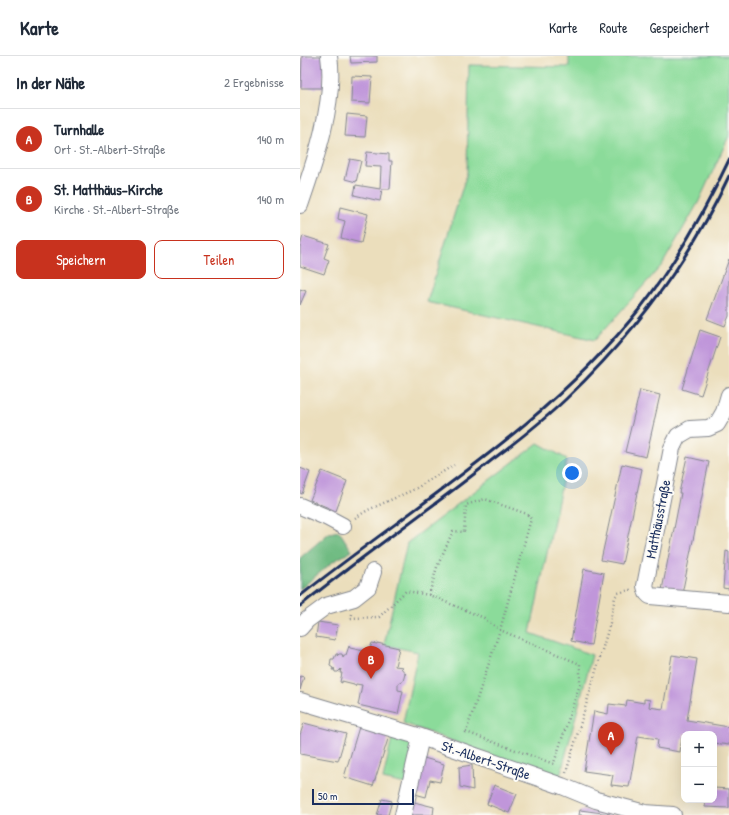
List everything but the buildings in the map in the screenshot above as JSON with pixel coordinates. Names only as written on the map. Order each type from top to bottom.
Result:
[{"type":"street","points":[[300,205],[306,170],[328,106],[331,70],[329,56]]},
{"type":"street","name":"Matthäusstraße","points":[[645,586],[672,448],[678,436],[690,429],[708,428],[717,424],[724,412],[729,395]]},
{"type":"street","points":[[300,506],[343,526]]},
{"type":"street","points":[[300,628],[307,620],[326,606],[354,598],[368,587],[373,572]]},
{"type":"street","points":[[645,586],[647,593],[650,596],[729,603]]},
{"type":"street","name":"St.-Albert-Straße","points":[[300,701],[421,737],[562,786],[596,800],[645,813],[672,815]]},
{"type":"street","points":[[404,815],[421,737]]},
{"type":"path","points":[[343,526],[368,510],[415,489],[454,465]]},
{"type":"path","points":[[429,595],[437,567],[453,531],[464,532],[466,505],[485,499],[527,514],[531,519],[500,630],[466,732],[554,763]]},
{"type":"path","points":[[562,786],[610,623],[615,597],[618,593],[645,586]]},
{"type":"path","points":[[354,598],[351,618],[379,617],[406,591],[429,595],[484,618],[500,630],[580,664],[580,684],[554,763],[546,781]]},
{"type":"green space","points":[[569,56],[729,56],[729,136],[698,203],[662,265],[595,340],[427,302],[467,173],[469,65],[569,67]]},
{"type":"green space","points":[[538,443],[567,459],[530,633],[592,655],[559,780],[403,723],[418,652],[384,645],[407,543]]},
{"type":"green space","points":[[339,531],[352,551],[334,561],[300,589],[300,558],[329,533]]},
{"type":"green space","points":[[393,734],[417,742],[410,785],[383,779]]},
{"type":"railway","points":[[300,596],[523,426],[565,389],[604,350],[641,307],[678,254],[700,217],[729,160]]},
{"type":"railway","points":[[300,606],[539,423],[591,374],[637,322],[678,267],[714,207],[729,176]]},
{"type":"place","name":"St. Matthäus-Kirche","points":[[371,679]]},
{"type":"place","name":"Turnhalle","points":[[611,755]]}]
